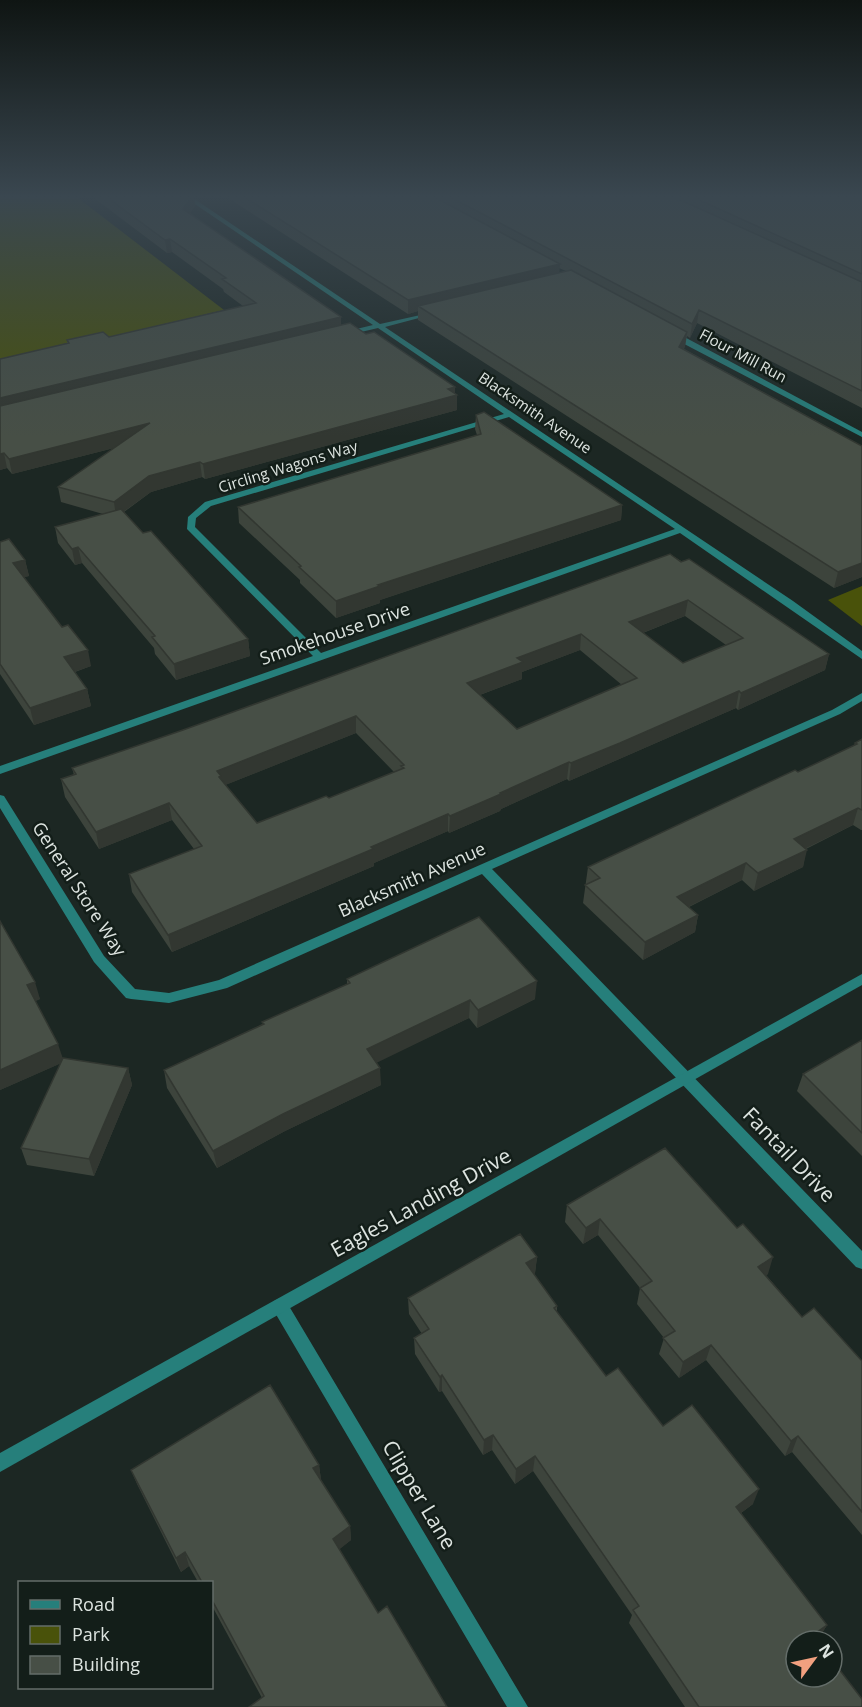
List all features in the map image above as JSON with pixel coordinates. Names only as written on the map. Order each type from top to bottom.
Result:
[{"type":"street","name":"Blacksmith Avenue","points":[[307,278],[790,603],[862,656]]},
{"type":"street","points":[[333,337],[441,310]]},
{"type":"street","name":"Flour Mill Run","points":[[669,332],[862,435]]},
{"type":"street","name":"Circling Wagons Way","points":[[319,657],[190,527],[192,517],[208,504],[511,414]]},
{"type":"street","name":"Smokehouse Drive","points":[[0,770],[681,530]]},
{"type":"street","name":"Blacksmith Avenue","points":[[169,998],[222,984],[836,712],[862,696]]},
{"type":"street","name":"General Store Way","points":[[0,799],[99,959],[131,994],[169,998]]},
{"type":"street","name":"Fantail Drive","points":[[483,868],[862,1262]]},
{"type":"street","name":"Eagles Landing Drive","points":[[0,1463],[862,979]]},
{"type":"street","name":"Clipper Lane","points":[[280,1306],[518,1707]]},
{"type":"green space","points":[[0,278],[182,278],[224,310],[0,363]]},
{"type":"green space","points":[[862,586],[862,626],[828,600]]},
{"type":"building","points":[[283,278],[341,317],[0,398],[0,359],[69,343],[67,340],[103,332],[109,337],[256,303],[222,279]]},
{"type":"building","points":[[373,278],[502,278],[408,300]]},
{"type":"building","points":[[538,278],[585,278],[687,332],[679,347],[862,446],[862,563],[838,572],[418,306]]},
{"type":"building","points":[[604,278],[852,278],[862,282],[862,391],[699,310],[692,324]]},
{"type":"building","points":[[350,323],[366,334],[374,332],[455,387],[448,389],[457,395],[203,464],[200,462],[149,476],[114,502],[58,487],[150,423],[9,459],[4,453],[0,454],[0,406]]},
{"type":"building","points":[[484,412],[622,505],[378,585],[380,586],[336,601],[238,507],[481,434],[476,415]]},
{"type":"building","points":[[121,509],[143,533],[151,531],[248,639],[174,664],[152,637],[155,636],[78,547],[72,549],[55,527]]},
{"type":"building","points":[[9,539],[25,560],[13,563],[62,627],[68,625],[88,650],[64,657],[87,689],[30,708],[0,664],[0,542]]},
{"type":"building","points":[[670,554],[681,562],[689,559],[829,654],[741,693],[739,691],[620,743],[569,762],[501,794],[450,816],[448,814],[371,847],[373,849],[168,935],[129,874],[202,846],[169,803],[96,832],[61,779],[76,774],[72,768]],"holes":[[[688,600],[743,638],[683,663],[629,622]],[[581,634],[637,678],[517,729],[467,683],[523,662],[517,658]],[[356,716],[404,765],[401,766],[404,768],[329,798],[326,796],[257,823],[219,777],[221,776],[217,771]]]},
{"type":"building","points":[[862,739],[862,810],[858,808],[794,839],[807,850],[758,873],[746,863],[677,897],[698,915],[645,942],[585,885],[600,878],[588,867],[795,770],[798,772],[857,744],[855,743]]},
{"type":"building","points":[[479,917],[537,981],[478,1010],[470,1000],[367,1049],[380,1068],[283,1114],[213,1151],[164,1070],[264,1024],[262,1022],[350,983],[347,979]]},
{"type":"building","points":[[0,921],[35,982],[27,985],[58,1044],[0,1070]]},
{"type":"building","points":[[862,1040],[862,1133],[803,1074]]},
{"type":"building","points":[[63,1058],[128,1068],[89,1159],[21,1148]]},
{"type":"building","points":[[665,1148],[737,1228],[743,1224],[773,1257],[758,1267],[802,1317],[814,1308],[862,1361],[862,1512],[798,1436],[791,1441],[711,1345],[683,1362],[663,1338],[675,1331],[640,1288],[652,1281],[600,1219],[586,1228],[567,1205]]},
{"type":"building","points":[[520,1234],[537,1257],[526,1263],[557,1306],[554,1308],[606,1376],[618,1368],[663,1426],[692,1405],[759,1489],[736,1507],[827,1625],[821,1629],[784,1629],[784,1689],[844,1689],[844,1676],[862,1699],[862,1707],[699,1707],[633,1610],[639,1606],[535,1456],[516,1469],[493,1435],[484,1440],[442,1375],[440,1377],[414,1338],[429,1329],[408,1298]]},
{"type":"building","points":[[270,1385],[319,1465],[313,1468],[350,1526],[333,1539],[378,1613],[387,1606],[447,1707],[249,1707],[264,1696],[213,1602],[213,1581],[201,1581],[185,1552],[176,1558],[131,1470]]}]
